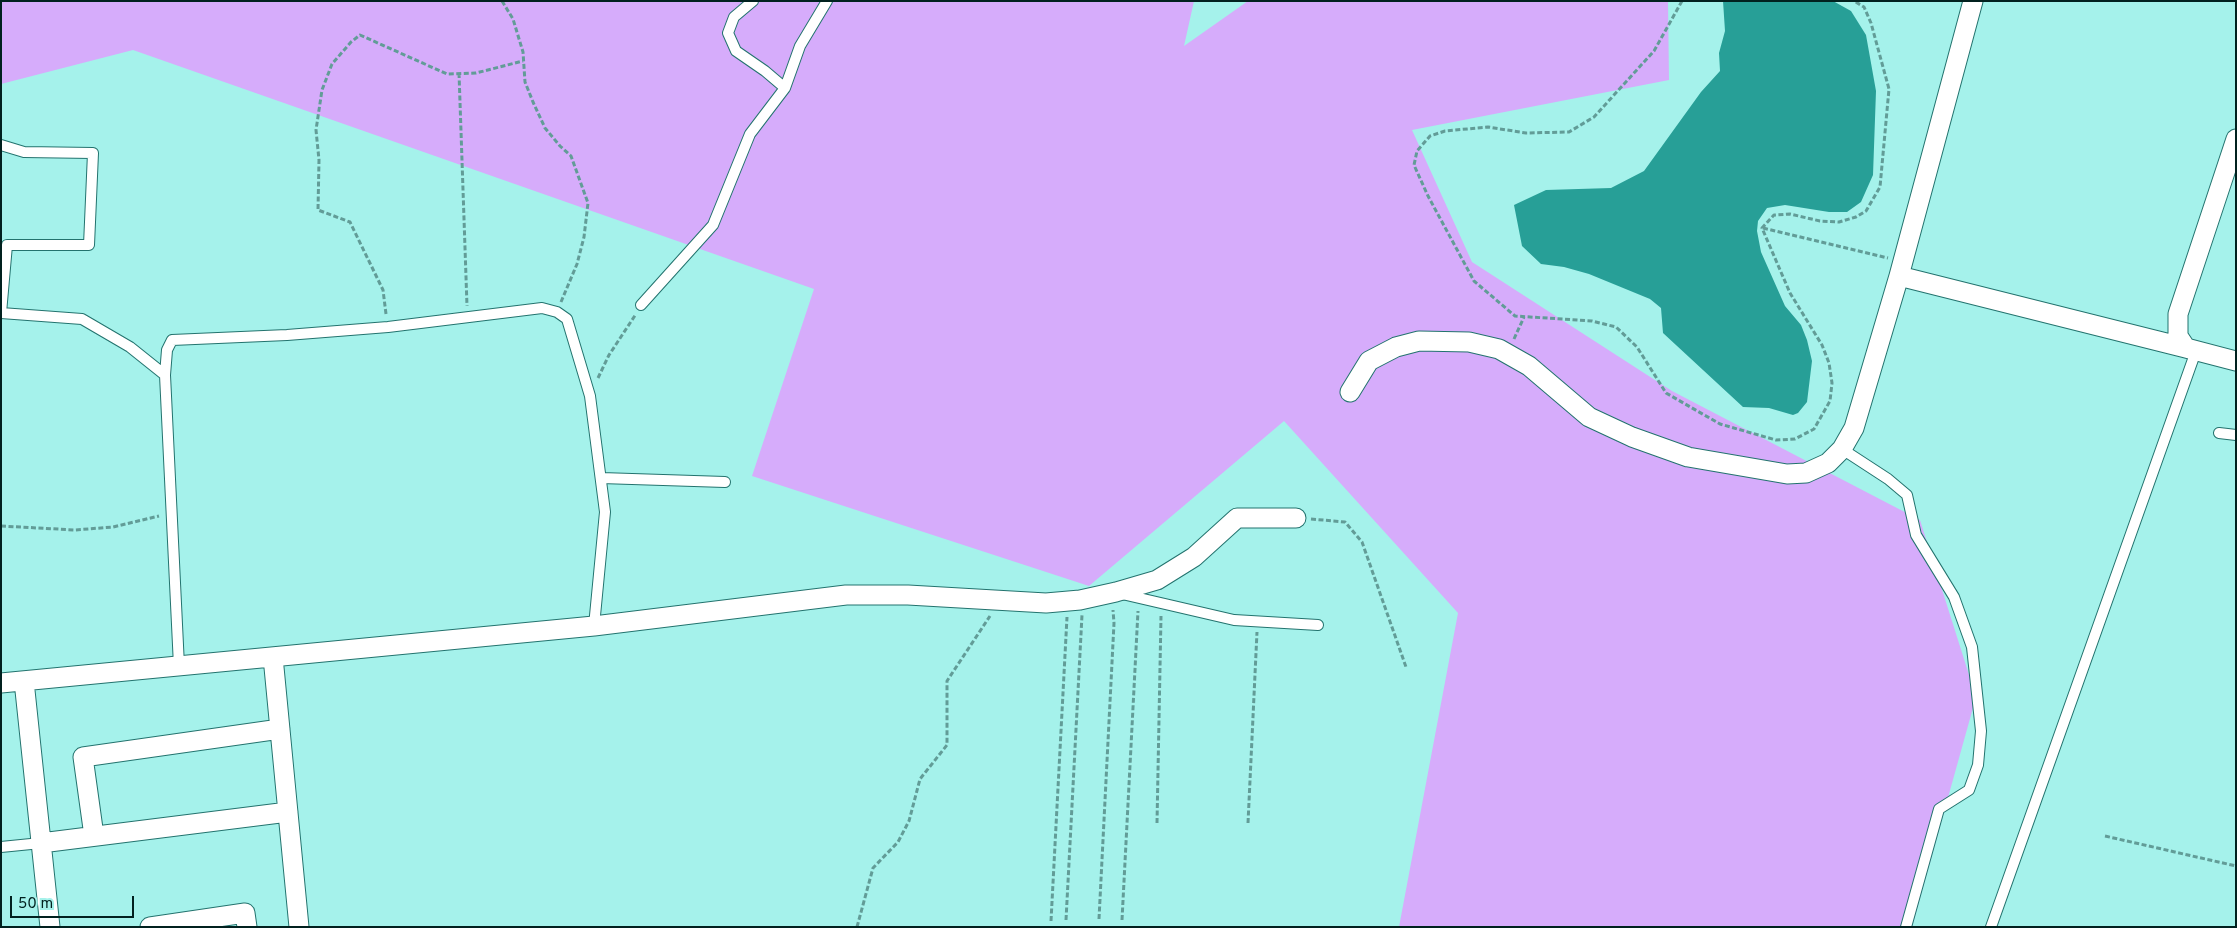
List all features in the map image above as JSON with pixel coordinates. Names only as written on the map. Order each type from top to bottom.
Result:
[{"type":"street","points":[[1350,392],[1369,361],[1396,347],[1419,341],[1469,342],[1499,349],[1529,366],[1589,417],[1632,438],[1688,457],[1787,474],[1806,473],[1828,463],[1842,449],[1854,428],[1901,269],[1973,1]]},
{"type":"street","points":[[2191,349],[2178,336],[2178,314],[2236,139]]},
{"type":"street","points":[[1901,269],[2191,349],[2232,356]]},
{"type":"street","points":[[1,683],[594,626],[846,595],[908,595],[1046,603],[1072,601],[1157,580],[1194,557],[1237,518],[1296,518]]},
{"type":"street","points":[[273,657],[299,927]]},
{"type":"street","points":[[24,681],[50,927]]},
{"type":"street","points":[[94,836],[83,757],[280,729]]},
{"type":"street","points":[[41,843],[288,812]]},
{"type":"street","points":[[150,927],[245,913],[247,927]]},
{"type":"lane","points":[[753,1],[734,18],[728,32],[736,51],[765,71],[785,88]]},
{"type":"lane","points":[[642,305],[713,225],[750,134],[785,88],[800,46],[827,1]]},
{"type":"lane","points":[[1,145],[24,152],[61,151],[93,153],[89,245],[7,246],[1,313],[82,319],[130,347],[165,375]]},
{"type":"lane","points":[[179,666],[165,375],[167,350],[172,340],[287,335],[388,327],[542,308],[556,312],[567,319],[590,396],[605,512],[594,626]]},
{"type":"lane","points":[[1991,927],[2191,349]]},
{"type":"lane","points":[[2219,433],[2236,435]]},
{"type":"lane","points":[[1842,449],[1888,479],[1907,495],[1916,536],[1954,596],[1972,647],[1981,731],[1978,765],[1968,790],[1939,809],[1906,927]]},
{"type":"lane","points":[[601,478],[726,482]]},
{"type":"lane","points":[[1110,593],[1162,602],[1234,620],[1318,625]]},
{"type":"lane","points":[[1,848],[41,843]]},
{"type":"path","points":[[502,1],[513,19],[523,61],[525,82],[545,128],[571,156],[588,203],[584,237],[577,264],[556,312]]},
{"type":"path","points":[[1682,1],[1654,51],[1594,117],[1569,132],[1526,133],[1488,127],[1445,131],[1430,136],[1417,151],[1414,165],[1428,196],[1474,281],[1515,316],[1592,321],[1616,327],[1638,347],[1666,393],[1720,424],[1776,440],[1795,439],[1814,429],[1830,401],[1832,383],[1829,362],[1822,345],[1790,293],[1762,228]]},
{"type":"path","points":[[1762,228],[1774,215],[1790,214],[1820,221],[1839,222],[1856,217],[1866,211],[1880,187],[1888,89],[1871,23],[1864,7],[1854,1]]},
{"type":"path","points":[[388,327],[383,290],[350,222],[318,210],[319,160],[316,130],[322,90],[332,64],[351,42],[360,35],[447,74],[476,73],[523,61]]},
{"type":"path","points":[[458,73],[468,316]]},
{"type":"path","points":[[1762,228],[1901,269]]},
{"type":"path","points":[[590,396],[609,355],[642,305]]},
{"type":"path","points":[[1507,353],[1524,317]]},
{"type":"path","points":[[1,526],[75,530],[113,527],[172,513]]},
{"type":"path","points":[[1296,518],[1345,522],[1362,542],[1406,667]]},
{"type":"path","points":[[1099,919],[1114,623],[1110,593]]},
{"type":"path","points":[[1122,920],[1138,597]]},
{"type":"path","points":[[857,927],[873,868],[898,842],[909,821],[920,779],[947,745],[947,681],[1000,601]]},
{"type":"path","points":[[1066,920],[1082,616],[1072,601]]},
{"type":"path","points":[[1050,921],[1067,616],[1072,601]]},
{"type":"path","points":[[1157,823],[1162,602]]},
{"type":"path","points":[[1248,823],[1257,622]]},
{"type":"path","points":[[2104,836],[2236,866]]},
{"type":"shaded area","points":[[1,1],[1194,1],[1184,46],[1248,1],[1668,1],[1669,80],[1412,130],[1472,262],[1672,391],[1920,520],[1976,697],[1912,927],[1399,927],[1458,613],[1284,421],[1089,586],[752,476],[814,289],[133,50],[1,84]]},
{"type":"water","points":[[1723,1],[1833,1],[1851,11],[1866,35],[1876,91],[1873,175],[1861,202],[1847,212],[1829,212],[1785,205],[1767,208],[1758,221],[1757,231],[1761,252],[1785,306],[1801,325],[1812,361],[1807,402],[1798,413],[1793,415],[1769,408],[1743,407],[1663,333],[1661,308],[1650,299],[1589,274],[1564,267],[1541,264],[1522,246],[1514,205],[1546,190],[1611,188],[1644,171],[1701,92],[1720,71],[1719,53],[1725,31]]}]
